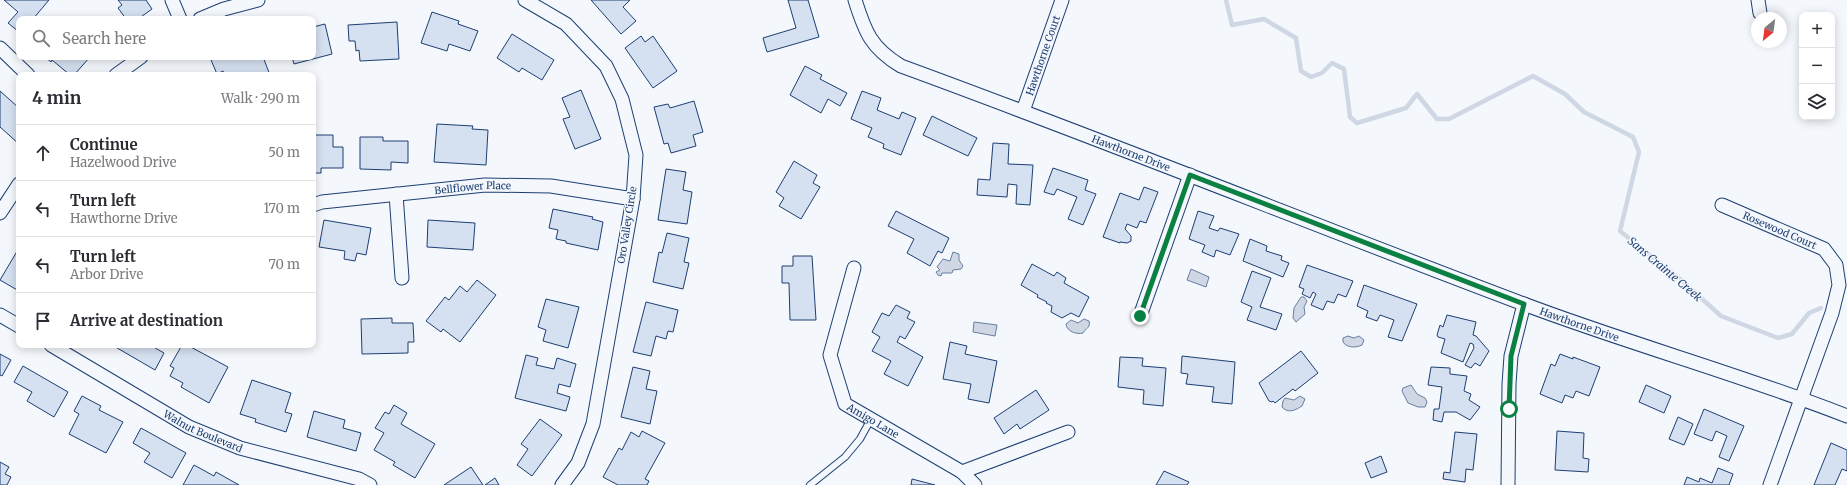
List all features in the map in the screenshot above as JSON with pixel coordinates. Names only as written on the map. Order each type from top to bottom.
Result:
[{"type":"street","points":[[172,0],[179,16]]},
{"type":"street","points":[[207,16],[224,9],[258,0]]},
{"type":"street","name":"Oro Valley Circle","points":[[525,0],[566,24],[606,66],[622,99],[636,155],[633,199],[593,424],[578,463],[562,485]]},
{"type":"street","name":"Hawthorne Drive","points":[[855,0],[864,29],[873,44],[887,58],[901,66],[1023,111],[1524,304],[1801,398],[1847,416]]},
{"type":"street","name":"Hawthorne Court","points":[[1023,111],[1062,0]]},
{"type":"street","points":[[1758,0],[1760,12]]},
{"type":"street","points":[[0,48],[25,72]]},
{"type":"street","points":[[120,72],[137,60]]},
{"type":"street","points":[[1140,316],[1190,175]]},
{"type":"street","name":"Bellflower Place","points":[[316,204],[322,202],[396,194],[493,185],[551,186],[633,199]]},
{"type":"street","points":[[0,213],[16,189]]},
{"type":"street","points":[[396,194],[402,278]]},
{"type":"street","name":"Rosewood Court","points":[[1722,205],[1824,250],[1836,265],[1839,286],[1832,313],[1770,485]]},
{"type":"street","name":"Amigo Lane","points":[[854,268],[830,355],[845,404],[962,472],[975,485]]},
{"type":"street","points":[[1508,485],[1509,384],[1511,356],[1524,304]]},
{"type":"street","points":[[0,315],[16,324]]},
{"type":"street","name":"Walnut Boulevard","points":[[56,348],[189,427],[240,448],[359,479],[370,485]]},
{"type":"street","points":[[962,472],[1068,432]]},
{"type":"lane","points":[[810,485],[845,457],[860,439],[871,419]]},
{"type":"shaded area","points":[[953,252],[959,254],[959,260],[963,266],[961,269],[953,270],[952,273],[942,273],[941,276],[938,275],[936,272],[940,270],[937,267],[943,259],[950,261]]},
{"type":"shaded area","points":[[1191,269],[1209,277],[1206,287],[1187,280]]},
{"type":"shaded area","points":[[1301,297],[1304,297],[1307,301],[1304,307],[1305,314],[1296,322],[1293,318],[1294,308]]},
{"type":"shaded area","points":[[1084,319],[1089,321],[1089,325],[1083,333],[1072,332],[1066,326],[1066,324],[1071,320],[1078,323]]},
{"type":"shaded area","points":[[974,322],[997,325],[995,336],[973,332]]},
{"type":"shaded area","points":[[1348,336],[1354,338],[1359,336],[1364,340],[1362,345],[1354,347],[1345,344],[1343,342],[1343,338]]},
{"type":"shaded area","points":[[1411,385],[1417,394],[1425,398],[1427,402],[1425,407],[1418,407],[1408,403],[1402,391],[1403,388]]},
{"type":"shaded area","points":[[1300,396],[1305,399],[1302,406],[1295,410],[1289,411],[1282,407],[1285,398],[1294,400]]},
{"type":"building","points":[[4,0],[49,0],[36,16],[16,16],[16,30],[8,23],[18,12]]},
{"type":"building","points":[[118,0],[146,0],[152,9],[142,16],[124,16],[118,8],[122,5]]},
{"type":"building","points":[[591,0],[630,0],[623,7],[636,21],[621,34]]},
{"type":"building","points":[[788,0],[808,0],[819,37],[767,52],[763,38],[796,28]]},
{"type":"building","points":[[432,12],[459,21],[458,24],[478,31],[470,51],[449,44],[447,51],[421,43]]},
{"type":"building","points":[[397,22],[399,59],[360,61],[359,50],[356,51],[355,41],[349,41],[348,25]]},
{"type":"building","points":[[325,24],[332,54],[316,58],[316,26]]},
{"type":"building","points":[[512,34],[554,60],[542,80],[522,68],[519,72],[497,58]]},
{"type":"building","points":[[641,36],[645,42],[653,36],[677,71],[653,88],[625,48]]},
{"type":"building","points":[[52,60],[87,60],[77,72],[66,72]]},
{"type":"building","points":[[211,60],[264,60],[269,72],[223,71],[216,72]]},
{"type":"building","points":[[293,60],[309,60],[294,64]]},
{"type":"building","points":[[805,66],[822,75],[820,79],[847,93],[840,106],[828,99],[821,113],[790,95]]},
{"type":"building","points":[[581,90],[601,139],[575,149],[563,119],[570,117],[562,98]]},
{"type":"building","points":[[0,91],[16,105],[16,141],[0,127]]},
{"type":"building","points":[[862,91],[881,98],[877,110],[899,119],[902,112],[916,118],[901,155],[883,148],[884,144],[868,137],[872,128],[851,119]]},
{"type":"building","points":[[694,101],[703,132],[693,135],[696,146],[671,153],[668,143],[664,144],[654,107],[668,104],[670,108]]},
{"type":"building","points":[[932,116],[977,138],[968,156],[923,135]]},
{"type":"building","points":[[437,124],[473,126],[472,129],[488,130],[486,165],[434,162]]},
{"type":"building","points":[[316,135],[333,135],[333,147],[343,147],[343,168],[321,168],[321,173],[316,173]]},
{"type":"building","points":[[360,137],[383,137],[383,141],[408,141],[408,163],[391,162],[391,170],[360,169]]},
{"type":"building","points":[[993,143],[1009,144],[1008,164],[1033,165],[1030,205],[1016,204],[1017,185],[1008,184],[1007,197],[977,195],[978,179],[990,180]]},
{"type":"building","points":[[794,161],[817,175],[813,183],[820,187],[801,219],[779,206],[784,198],[776,192]]},
{"type":"building","points":[[1053,168],[1088,180],[1085,190],[1096,194],[1083,225],[1068,219],[1077,197],[1057,189],[1054,195],[1044,192]]},
{"type":"building","points":[[666,169],[686,172],[683,190],[692,192],[687,224],[658,220]]},
{"type":"building","points":[[1144,187],[1158,192],[1146,223],[1140,221],[1137,228],[1127,224],[1125,229],[1131,236],[1131,241],[1127,243],[1120,243],[1103,237],[1120,193],[1139,200]]},
{"type":"building","points":[[553,209],[593,217],[592,219],[603,222],[598,250],[566,243],[566,241],[556,239],[558,230],[549,228]]},
{"type":"building","points":[[896,211],[949,238],[942,253],[938,251],[930,266],[907,253],[914,239],[888,226]]},
{"type":"building","points":[[1198,211],[1214,216],[1209,228],[1218,231],[1220,228],[1239,234],[1230,255],[1216,250],[1214,257],[1202,252],[1205,245],[1189,239]]},
{"type":"building","points":[[324,220],[371,228],[366,255],[357,253],[355,261],[344,259],[345,251],[319,247]]},
{"type":"building","points":[[428,220],[475,223],[473,250],[427,247]]},
{"type":"building","points":[[667,233],[689,238],[684,262],[689,263],[683,289],[653,282],[659,252],[662,253]]},
{"type":"building","points":[[1250,239],[1267,246],[1266,251],[1282,256],[1281,260],[1289,263],[1283,277],[1243,261]]},
{"type":"building","points":[[16,253],[16,289],[0,280]]},
{"type":"building","points":[[793,256],[812,256],[816,320],[790,320],[789,283],[782,283],[782,266],[793,266]]},
{"type":"building","points":[[1032,264],[1054,276],[1057,272],[1066,278],[1064,283],[1089,297],[1079,317],[1071,313],[1062,318],[1051,312],[1052,306],[1037,297],[1038,295],[1021,285]]},
{"type":"building","points":[[1307,265],[1353,281],[1346,297],[1338,294],[1334,303],[1327,301],[1323,310],[1311,305],[1316,294],[1313,292],[1310,298],[1302,294],[1304,289],[1299,287]]},
{"type":"building","points":[[1252,271],[1271,278],[1260,307],[1282,314],[1276,330],[1247,320],[1252,307],[1241,302]]},
{"type":"building","points":[[477,280],[496,295],[460,342],[443,329],[441,332],[426,321],[445,297],[449,300],[460,286],[467,292]]},
{"type":"building","points":[[1364,285],[1417,304],[1402,341],[1388,337],[1394,320],[1380,315],[1377,321],[1366,317],[1368,311],[1357,306]]},
{"type":"building","points":[[546,299],[579,307],[568,348],[543,341],[546,330],[538,327]]},
{"type":"building","points":[[646,302],[678,310],[673,332],[668,331],[666,339],[656,336],[651,356],[633,352]]},
{"type":"building","points":[[896,305],[910,312],[907,318],[915,322],[905,339],[900,336],[897,342],[923,357],[908,386],[884,374],[891,361],[872,351],[880,337],[872,332],[882,313],[889,316]]},
{"type":"building","points":[[1447,315],[1476,322],[1473,335],[1476,336],[1489,351],[1480,366],[1475,363],[1471,368],[1465,365],[1474,348],[1473,344],[1470,343],[1463,362],[1441,353],[1445,339],[1438,337],[1437,335],[1440,325],[1443,327]]},
{"type":"building","points":[[392,318],[392,323],[413,323],[414,342],[408,342],[408,353],[362,354],[361,319]]},
{"type":"building","points":[[950,342],[967,346],[965,354],[997,361],[989,403],[968,399],[971,384],[943,379]]},
{"type":"building","points":[[117,348],[155,348],[164,353],[155,370]]},
{"type":"building","points":[[180,348],[193,348],[228,367],[209,403],[181,387],[183,383],[170,376],[174,368],[170,366]]},
{"type":"building","points":[[1301,351],[1318,373],[1295,391],[1293,389],[1275,403],[1273,401],[1269,401],[1259,383]]},
{"type":"building","points":[[0,354],[11,360],[2,376],[0,375]]},
{"type":"building","points":[[1560,354],[1600,367],[1589,396],[1576,391],[1573,398],[1565,395],[1562,403],[1540,394],[1551,364],[1555,366]]},
{"type":"building","points":[[526,355],[538,358],[536,365],[554,369],[557,358],[576,364],[570,387],[559,384],[557,393],[570,397],[566,411],[515,398]]},
{"type":"building","points":[[1182,356],[1235,362],[1232,404],[1212,402],[1214,387],[1186,384],[1188,374],[1181,373]]},
{"type":"building","points":[[1120,357],[1143,358],[1142,366],[1166,368],[1163,406],[1143,404],[1144,390],[1118,387]]},
{"type":"building","points":[[23,366],[68,392],[54,417],[27,401],[32,392],[14,382]]},
{"type":"building","points":[[633,367],[650,371],[646,389],[657,391],[650,424],[621,417]]},
{"type":"building","points":[[1431,367],[1450,368],[1450,374],[1467,376],[1464,391],[1471,394],[1469,400],[1480,407],[1470,420],[1456,412],[1444,412],[1442,422],[1433,420],[1434,409],[1439,409],[1442,387],[1428,385]]},
{"type":"building","points":[[252,380],[291,393],[285,412],[292,414],[286,432],[255,422],[256,419],[240,414]]},
{"type":"building","points":[[1646,385],[1671,396],[1664,413],[1639,402]]},
{"type":"building","points":[[1036,390],[1049,410],[1020,429],[1017,424],[1004,434],[994,418]]},
{"type":"building","points":[[82,396],[101,406],[99,410],[123,422],[106,453],[69,434],[79,414],[74,411]]},
{"type":"building","points":[[394,405],[407,413],[401,424],[435,444],[415,478],[393,465],[395,462],[374,450],[384,433],[375,428],[385,412],[389,414]]},
{"type":"building","points":[[1704,409],[1744,426],[1729,461],[1719,457],[1727,436],[1716,431],[1712,441],[1694,434]]},
{"type":"building","points":[[314,411],[345,420],[343,428],[361,433],[356,451],[307,437]]},
{"type":"building","points":[[1678,417],[1693,424],[1684,445],[1669,439]]},
{"type":"building","points":[[540,419],[562,435],[532,476],[517,465],[528,449],[521,444]]},
{"type":"building","points":[[141,428],[186,453],[172,478],[144,462],[150,453],[133,443]]},
{"type":"building","points":[[642,431],[665,443],[645,479],[649,481],[647,485],[618,485],[603,477],[619,448],[622,450],[631,432],[639,437]]},
{"type":"building","points":[[1557,431],[1584,433],[1583,458],[1589,459],[1588,472],[1555,470]]},
{"type":"building","points":[[1455,432],[1477,434],[1473,470],[1466,469],[1465,482],[1443,479],[1444,472],[1450,473]]},
{"type":"building","points":[[1831,443],[1847,450],[1847,471],[1842,469],[1835,485],[1814,485]]},
{"type":"building","points":[[1381,456],[1387,472],[1371,478],[1365,463]]},
{"type":"building","points":[[0,462],[9,467],[5,474],[11,477],[7,485],[0,485]]},
{"type":"building","points":[[194,465],[214,476],[216,472],[239,485],[183,485]]},
{"type":"building","points":[[471,467],[483,485],[444,485]]},
{"type":"building","points":[[1718,468],[1733,474],[1729,485],[1684,485],[1687,477],[1699,482],[1700,478],[1712,483]]},
{"type":"building","points":[[1164,471],[1189,482],[1187,485],[1156,485]]},
{"type":"building","points":[[495,478],[499,485],[485,485]]},
{"type":"building","points":[[912,479],[935,485],[911,485]]},
{"type":"waterway","name":"Sans Crainte Creek","points":[[1226,0],[1232,25],[1264,19],[1296,38],[1301,71],[1311,77],[1322,73],[1332,63],[1344,69],[1350,117],[1357,123],[1406,108],[1417,94],[1437,119],[1449,119],[1533,76],[1565,94],[1584,112],[1633,137],[1639,152],[1620,231],[1680,279],[1721,316],[1778,338],[1792,334],[1809,313],[1821,308]]},
{"type":"route","points":[[1140,316],[1190,175],[1524,304],[1511,356],[1509,409]]}]
